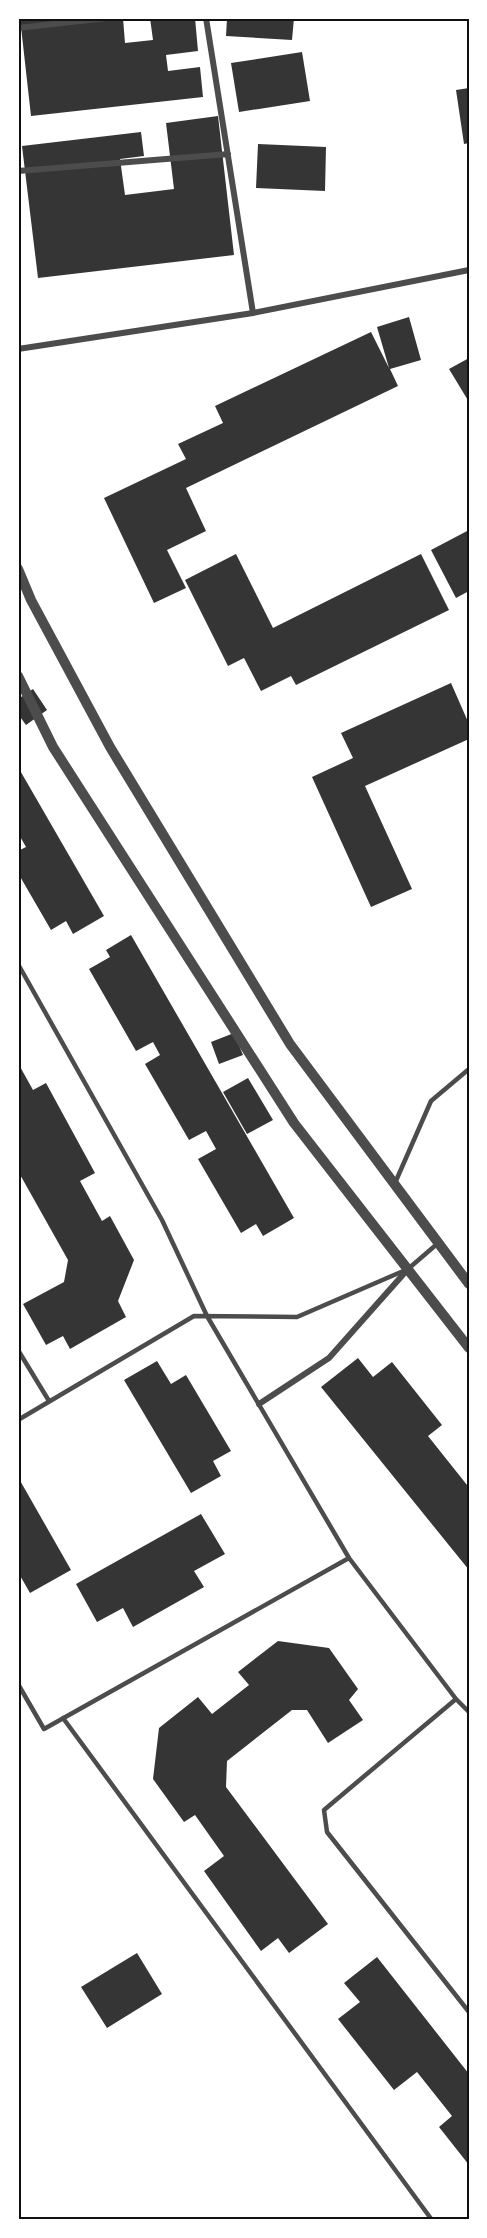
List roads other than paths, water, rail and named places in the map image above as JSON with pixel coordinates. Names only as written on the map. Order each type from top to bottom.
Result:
[{"type":"street","points":[[18,28],[107,18]]},
{"type":"street","points":[[206,18],[253,313]]},
{"type":"street","points":[[18,171],[228,154]]},
{"type":"street","points":[[18,349],[253,313],[469,270]]},
{"type":"street","points":[[18,568],[31,600],[110,747],[290,1044],[469,1284]]},
{"type":"street","points":[[18,676],[53,747],[294,1123],[469,1348]]},
{"type":"street","points":[[259,1404],[329,1358],[408,1269]]},
{"type":"lane","points":[[18,964],[162,1220],[207,1316],[349,1558],[456,1699],[469,1712]]},
{"type":"lane","points":[[394,1186],[431,1101],[469,1069]]},
{"type":"lane","points":[[18,1420],[194,1316],[297,1317],[408,1269],[437,1244]]},
{"type":"lane","points":[[18,1350],[49,1401]]},
{"type":"lane","points":[[18,1684],[44,1729],[349,1558]]},
{"type":"lane","points":[[456,1699],[324,1810],[327,1832],[469,2012]]},
{"type":"lane","points":[[63,1718],[432,2220]]}]
